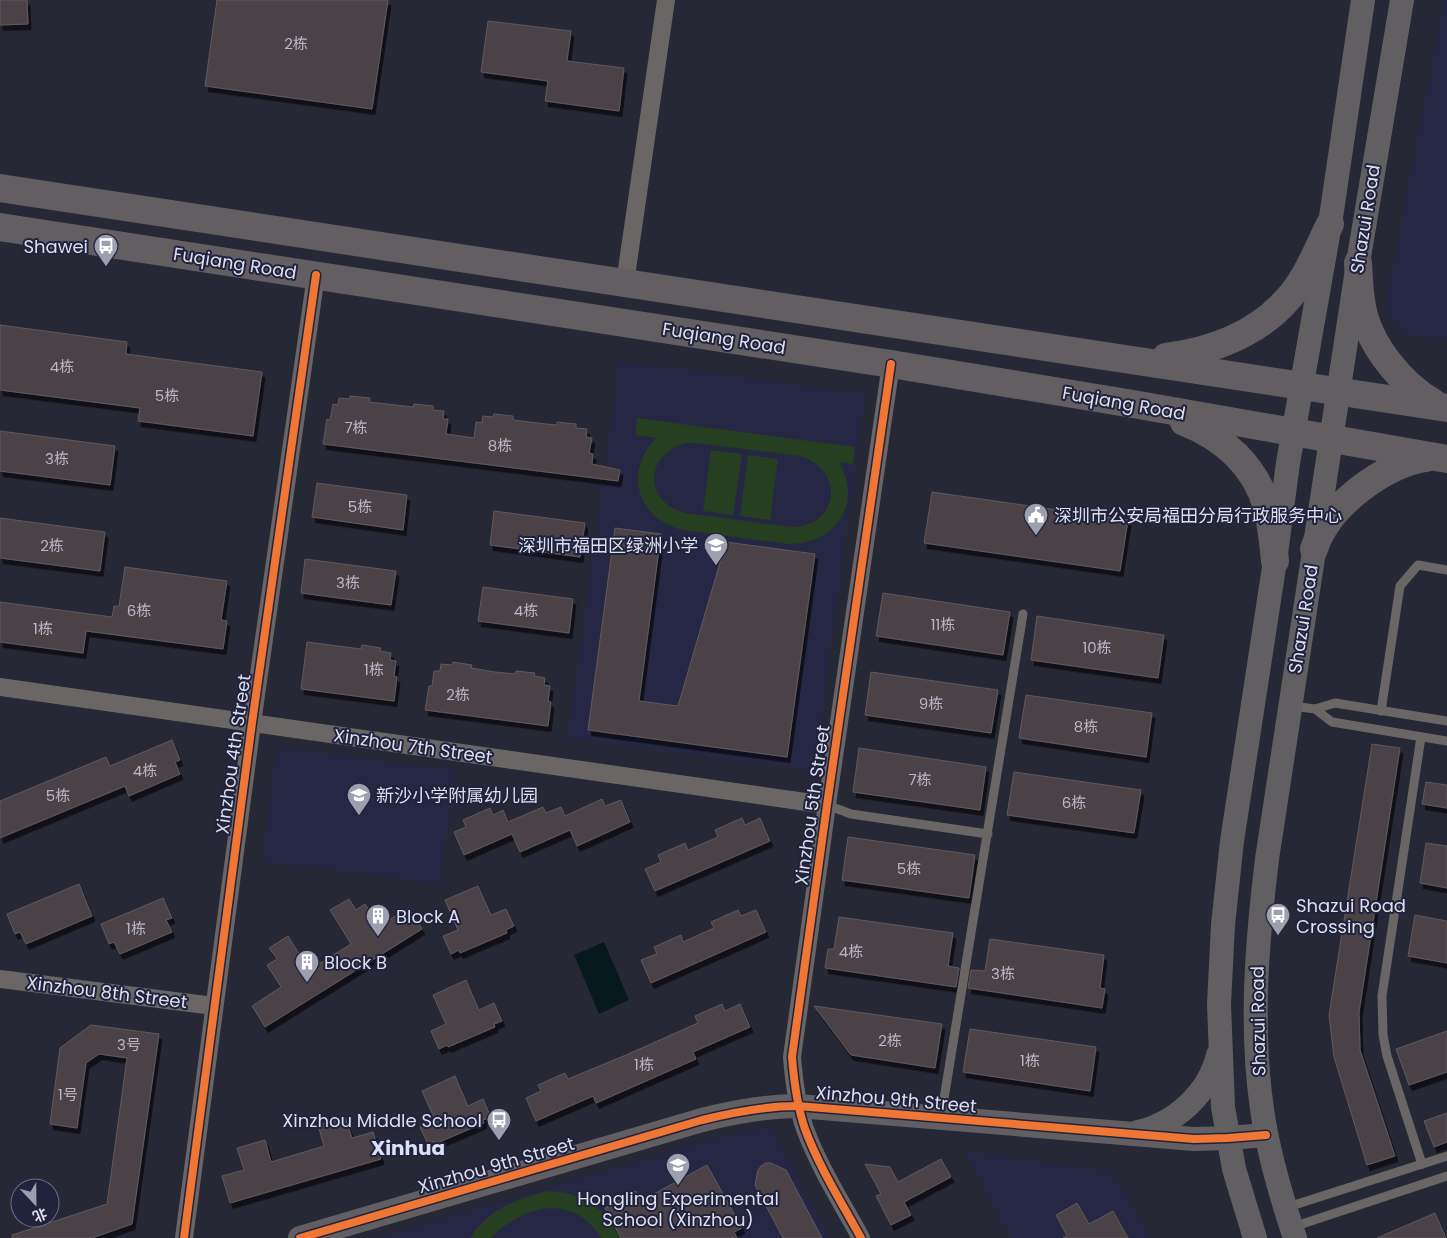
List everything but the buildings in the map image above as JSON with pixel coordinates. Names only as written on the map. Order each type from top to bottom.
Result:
[{"type":"main road","points":[[0,188],[1443,407]]},
{"type":"main road","points":[[1132,360],[1200,352],[1234,339],[1263,322],[1287,300],[1308,270],[1330,224]]},
{"type":"main road","name":"Fuqiang Road","points":[[0,227],[891,364],[1447,459]]},
{"type":"main road","points":[[1358,263],[1362,306],[1374,339],[1403,380],[1420,395],[1443,407]]},
{"type":"main road","points":[[1133,404],[1191,425],[1218,439],[1250,470],[1267,507],[1275,561]]},
{"type":"main road","points":[[1314,550],[1322,531],[1333,516],[1355,494],[1378,476],[1394,467],[1413,460],[1429,458],[1447,459]]},
{"type":"street","points":[[625,283],[666,0]]},
{"type":"street","name":"Shazui Road","points":[[1255,1238],[1238,1188],[1222,1095],[1219,983],[1225,900],[1293,432],[1330,224],[1363,0]]},
{"type":"street","name":"Shazui Road","points":[[1290,1225],[1266,1135],[1260,1098],[1256,1022],[1256,958],[1267,859],[1290,706],[1358,263],[1402,0]]},
{"type":"street","name":"Xinzhou 4th Street","points":[[184,1238],[252,723],[316,275]]},
{"type":"street","name":"Xinzhou 5th Street","points":[[861,1238],[814,1151],[805,1129],[798,1106],[792,1057],[891,364]]},
{"type":"street","name":"Xinzhou 7th Street","points":[[0,687],[827,805]]},
{"type":"street","name":"Xinzhou 8th Street","points":[[0,979],[214,1006]]},
{"type":"street","points":[[1126,1134],[1147,1130],[1162,1124],[1176,1116],[1190,1104],[1203,1088],[1213,1070],[1220,1036]]},
{"type":"street","name":"Xinzhou 9th Street","points":[[300,1238],[702,1120],[738,1111],[771,1106],[798,1106],[1194,1139],[1266,1135]]},
{"type":"lane","points":[[1381,711],[1400,586],[1418,565],[1447,570]]},
{"type":"lane","points":[[941,1118],[1023,614]]},
{"type":"lane","points":[[1290,706],[1315,709],[1335,703],[1447,721]]},
{"type":"lane","points":[[1315,709],[1332,722],[1447,741]]},
{"type":"lane","points":[[1421,737],[1382,996],[1382,1014],[1387,1056],[1422,1164]]},
{"type":"lane","points":[[827,805],[851,814],[988,834]]},
{"type":"lane","points":[[1290,1225],[1422,1164],[1447,1156]]},
{"type":"lane","points":[[1290,1225],[1447,1176]]},
{"type":"shaded area","points":[[1444,0],[1447,0],[1447,340],[1404,333],[1385,307]]},
{"type":"shaded area","name":"深圳市福田区绿洲小学","points":[[619,361],[865,394],[814,771],[568,738]]},
{"type":"shaded area","name":"新沙小学附属幼儿园","points":[[277,747],[455,771],[440,884],[262,861]]},
{"type":"shaded area","points":[[604,942],[629,1000],[599,1014],[574,955]]},
{"type":"shaded area","name":"Hongling Experimental School (Xinzhou)","points":[[771,1128],[830,1238],[379,1238],[708,1141]]},
{"type":"shaded area","points":[[964,1151],[1113,1172],[1149,1238],[1011,1238]]},
{"type":"green space","points":[[637,418],[855,447],[853,464],[839,462],[846,477],[848,492],[846,506],[841,518],[832,529],[820,537],[806,542],[789,544],[682,530],[666,524],[654,515],[645,504],[640,492],[638,479],[640,465],[646,451],[656,438],[635,435]],"holes":[[[685,443],[800,456],[815,463],[825,473],[830,485],[831,497],[827,508],[819,518],[807,525],[791,527],[685,513],[672,507],[662,499],[656,489],[654,478],[656,468],[662,457],[672,449]]]},
{"type":"green space","points":[[711,450],[742,454],[733,515],[703,511]]},
{"type":"green space","points":[[748,455],[778,459],[770,520],[740,516]]},
{"type":"green space","points":[[548,1191],[572,1195],[591,1203],[607,1217],[620,1238],[601,1238],[590,1223],[576,1214],[562,1209],[548,1208],[532,1211],[518,1218],[491,1238],[470,1238],[477,1228],[494,1213],[525,1197]]},
{"type":"cycle path","points":[[184,1238],[252,723],[316,275]]},
{"type":"cycle path","points":[[861,1238],[824,1171],[805,1129],[796,1094],[792,1057],[891,364]]},
{"type":"cycle path","points":[[300,1238],[702,1120],[762,1108],[798,1106],[1194,1139],[1266,1135]]},
{"type":"place","name":"Shawei","points":[[106,267]]},
{"type":"place","name":"深圳市公安局福田分局行政服务中心","points":[[1036,536]]},
{"type":"place","name":"深圳市福田区绿洲小学","points":[[716,566]]},
{"type":"place","name":"新沙小学附属幼儿园","points":[[359,816]]},
{"type":"place","name":"Shazui Road Crossing","points":[[1278,936]]},
{"type":"place","name":"Block A","points":[[378,937]]},
{"type":"place","name":"Block B","points":[[307,983]]},
{"type":"place","name":"Xinzhou Middle School","points":[[499,1141]]},
{"type":"place","name":"Hongling Experimental School (Xinzhou)","points":[[678,1186]]},
{"type":"district","name":"Xinhua","points":[[408,1148]]}]
